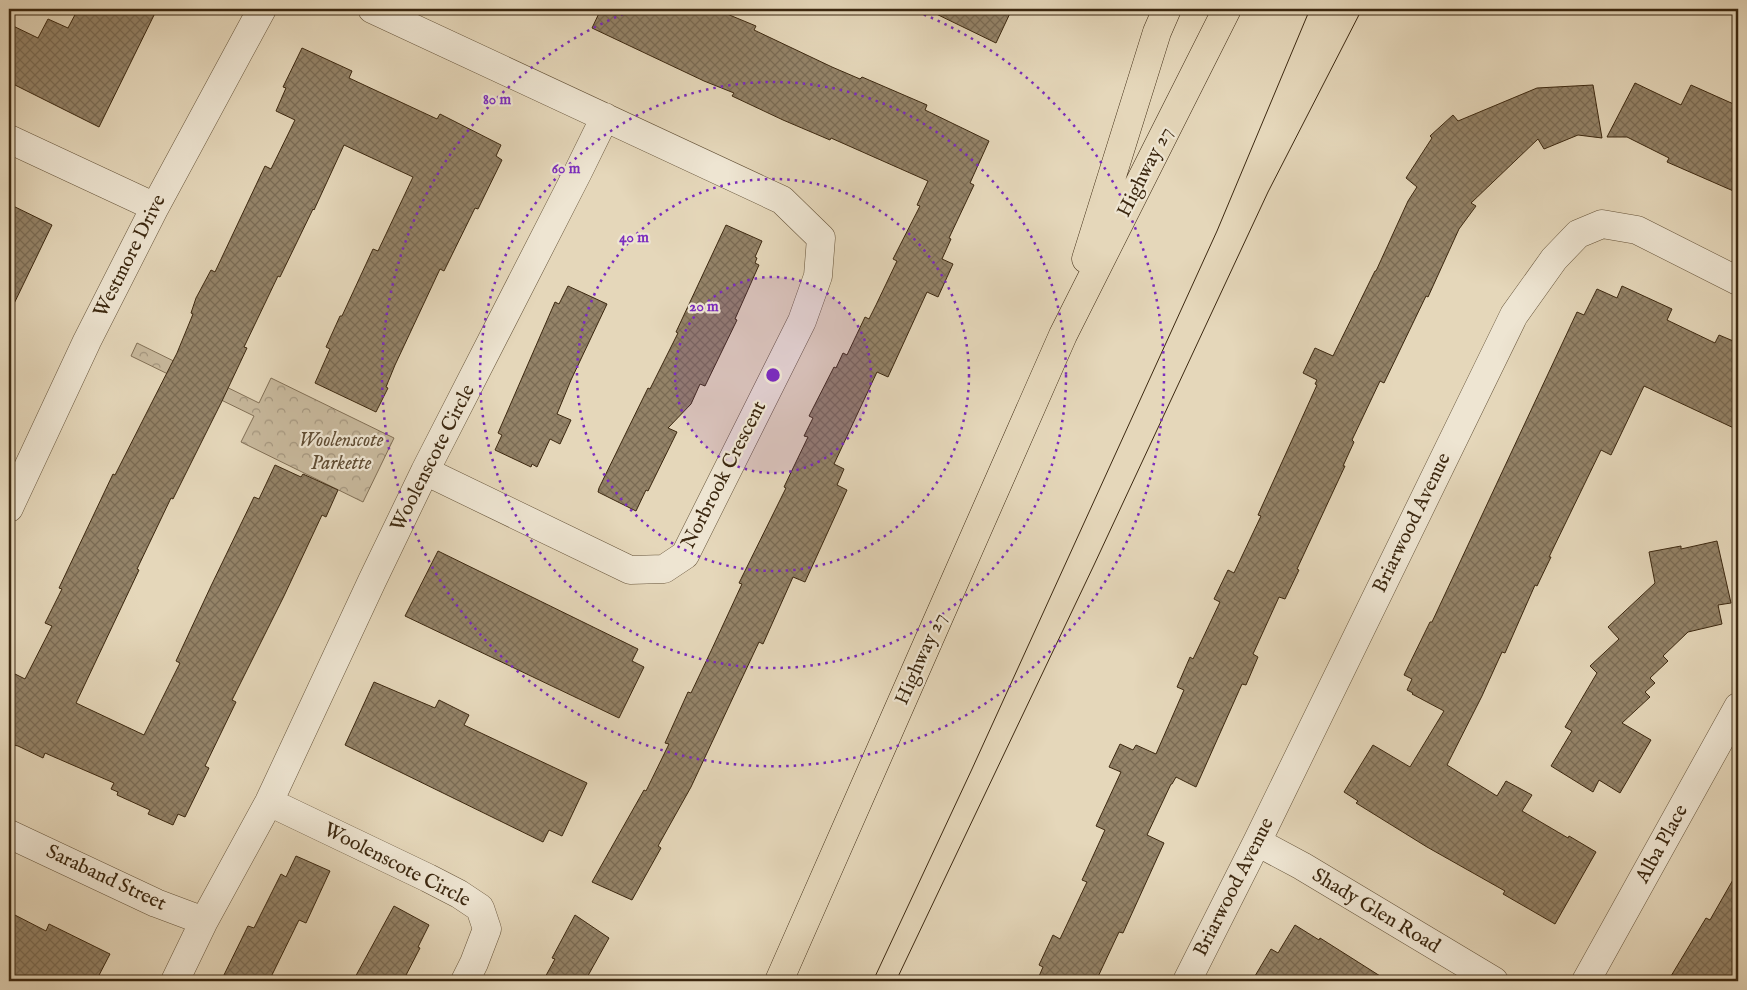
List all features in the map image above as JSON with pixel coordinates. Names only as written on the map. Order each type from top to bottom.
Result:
[{"type":"main road","name":"Highway 27","points":[[1063,336],[1157,32],[1167,9]]},
{"type":"main road","name":"Highway 27","points":[[779,981],[1063,336],[1227,9]]},
{"type":"street","name":"Westmore Drive","points":[[9,508],[88,341],[155,207],[262,9]]},
{"type":"street","name":"Norbrook Crescent","points":[[372,9],[782,200],[821,238],[818,276],[802,321],[685,555],[664,569],[630,570],[425,471]]},
{"type":"street","name":"Woolenscote Circle","points":[[175,981],[204,921],[269,802],[425,471],[578,172],[604,117]]},
{"type":"street","points":[[9,139],[155,207]]},
{"type":"street","name":"Briarwood Avenue","points":[[1187,981],[1257,842],[1514,315],[1554,259],[1578,234],[1602,224],[1637,230],[1738,281]]},
{"type":"street","name":"Alba Place","points":[[1586,981],[1738,707]]},
{"type":"street","name":"Woolenscote Circle","points":[[269,802],[428,878],[459,894],[480,908],[487,929],[474,963],[464,981]]},
{"type":"street","name":"Saraband Street","points":[[9,834],[156,903],[204,921]]},
{"type":"street","name":"Shady Glen Road","points":[[1257,842],[1302,866],[1494,981]]},
{"type":"green space","name":"Woolenscote Parkette","points":[[137,343],[259,403],[271,378],[394,438],[363,502],[241,442],[254,416],[131,356]]},
{"type":"building","points":[[78,9],[157,9],[99,127],[9,82],[9,24],[38,38],[48,19],[68,28]]},
{"type":"building","points":[[601,9],[715,9],[756,26],[754,30],[832,67],[860,79],[862,77],[927,105],[925,110],[989,141],[970,183],[974,185],[949,238],[951,239],[942,259],[953,264],[938,297],[927,292],[888,377],[877,372],[834,464],[844,469],[837,485],[847,490],[805,582],[793,577],[763,644],[759,642],[691,787],[658,846],[661,848],[632,900],[592,882],[644,790],[646,791],[669,744],[665,743],[688,692],[691,693],[711,651],[742,584],[739,583],[786,488],[784,487],[808,437],[804,436],[813,418],[809,416],[834,367],[836,368],[843,353],[847,355],[865,317],[869,319],[897,261],[893,259],[920,206],[917,205],[928,181],[831,138],[830,140],[783,120],[732,96],[734,93],[704,81],[592,28]]},
{"type":"building","points":[[926,9],[1012,9],[996,43]]},
{"type":"building","points":[[302,48],[352,71],[349,78],[437,119],[440,114],[501,145],[496,156],[502,160],[478,209],[475,208],[444,271],[440,269],[395,365],[386,387],[388,388],[376,412],[315,383],[330,349],[326,347],[340,316],[342,316],[373,249],[378,251],[413,177],[344,145],[314,210],[280,277],[278,276],[244,347],[247,348],[222,401],[173,499],[171,498],[76,703],[144,735],[180,663],[176,661],[254,497],[259,499],[275,465],[301,477],[303,474],[338,490],[326,517],[322,515],[232,700],[236,702],[205,766],[209,768],[185,817],[178,814],[173,825],[148,814],[150,810],[117,795],[118,792],[111,789],[114,783],[45,753],[43,758],[18,746],[9,744],[9,671],[25,679],[52,626],[45,623],[62,589],[59,588],[113,474],[115,475],[177,353],[193,314],[191,313],[196,298],[211,270],[215,272],[265,166],[271,169],[295,120],[276,111],[286,88],[283,87]]},
{"type":"building","points":[[1635,83],[1681,105],[1691,85],[1738,106],[1738,193],[1667,162],[1669,158],[1627,137],[1607,137]]},
{"type":"building","points":[[1593,85],[1602,138],[1578,135],[1544,149],[1538,139],[1471,203],[1476,206],[1459,229],[1428,297],[1426,296],[1384,383],[1380,381],[1352,440],[1354,442],[1343,466],[1345,466],[1297,569],[1299,570],[1285,599],[1279,597],[1253,654],[1258,657],[1246,685],[1242,684],[1196,787],[1176,777],[1171,784],[1147,835],[1164,843],[1123,933],[1119,932],[1096,981],[1037,981],[1043,967],[1039,965],[1053,935],[1060,939],[1087,882],[1082,880],[1105,830],[1096,826],[1121,772],[1109,767],[1120,744],[1133,750],[1136,745],[1156,754],[1184,690],[1177,687],[1190,657],[1193,659],[1220,602],[1214,599],[1228,570],[1234,573],[1261,516],[1258,515],[1317,385],[1315,384],[1317,380],[1303,373],[1315,348],[1333,356],[1376,271],[1408,201],[1417,187],[1406,178],[1432,138],[1430,136],[1453,115],[1458,121],[1537,88]]},
{"type":"building","points":[[9,204],[52,225],[9,314]]},
{"type":"building","points":[[726,225],[762,241],[755,257],[757,258],[755,263],[759,265],[735,319],[737,320],[705,386],[700,384],[691,404],[668,428],[677,432],[636,511],[598,492],[599,488],[648,388],[650,389],[678,333],[676,332]]},
{"type":"building","points":[[568,286],[607,304],[557,414],[571,420],[560,444],[550,439],[537,467],[532,464],[531,467],[495,450],[502,435],[498,433],[555,302],[559,304]]},
{"type":"building","points":[[1622,286],[1672,309],[1667,320],[1715,343],[1719,335],[1738,343],[1738,430],[1644,386],[1611,455],[1601,450],[1537,586],[1535,585],[1505,653],[1502,652],[1447,765],[1497,796],[1506,781],[1532,795],[1522,811],[1596,852],[1555,924],[1503,894],[1505,891],[1427,847],[1356,803],[1358,801],[1344,792],[1373,745],[1410,767],[1444,711],[1407,690],[1412,679],[1404,675],[1430,622],[1432,622],[1577,312],[1584,315],[1597,289],[1617,298]]},
{"type":"building","points":[[1717,541],[1731,603],[1718,605],[1722,624],[1688,632],[1663,656],[1668,661],[1650,678],[1655,683],[1645,692],[1650,697],[1622,723],[1651,740],[1620,793],[1599,780],[1593,792],[1551,766],[1572,731],[1565,727],[1597,673],[1590,666],[1619,639],[1608,627],[1655,583],[1649,552],[1681,546],[1681,549]]},
{"type":"building","points":[[438,551],[638,649],[632,661],[644,667],[619,718],[405,616]]},
{"type":"building","points":[[374,682],[435,708],[439,700],[469,715],[464,725],[587,783],[562,836],[549,830],[543,842],[345,745]]},
{"type":"building","points":[[296,856],[330,871],[306,923],[299,920],[269,981],[221,981],[248,926],[254,928],[281,874],[286,877]]},
{"type":"building","points":[[1738,871],[1738,981],[1668,981],[1706,918],[1710,920]]},
{"type":"building","points":[[394,906],[429,925],[418,947],[420,948],[403,981],[353,981]]},
{"type":"building","points":[[9,912],[46,931],[49,924],[110,954],[96,981],[9,981]]},
{"type":"building","points":[[575,915],[609,938],[585,981],[543,981],[555,959],[552,958]]},
{"type":"building","points":[[1295,925],[1319,940],[1320,938],[1388,981],[1252,981],[1271,949],[1278,953]]},
{"type":"tram line","points":[[873,981],[972,769],[1217,231],[1310,9]]},
{"type":"tram line","points":[[896,981],[1094,565],[1268,192],[1362,9]]}]
